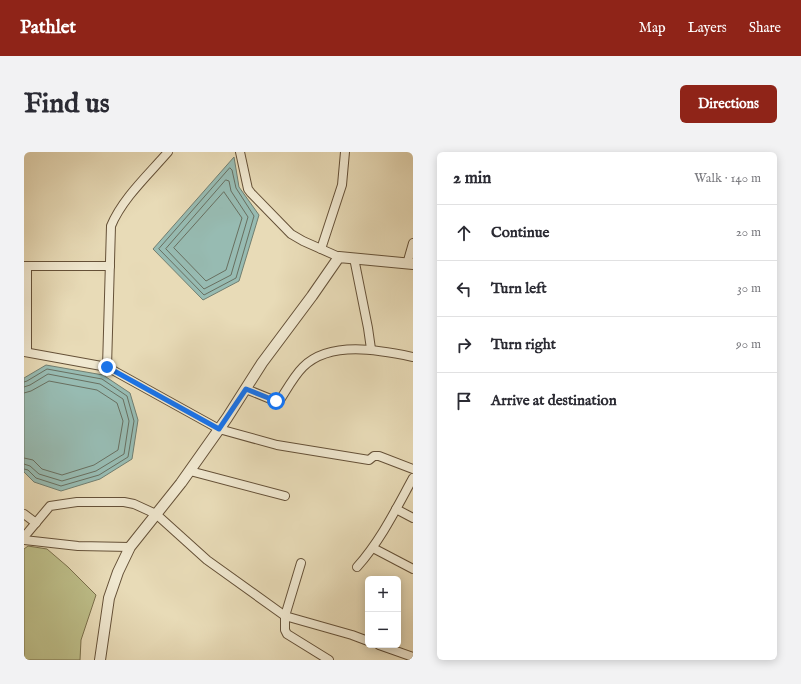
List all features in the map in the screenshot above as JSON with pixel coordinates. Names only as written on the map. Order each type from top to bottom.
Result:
[{"type":"street","points":[[107,367],[111,226],[115,216],[122,206],[168,152]]},
{"type":"street","points":[[240,152],[248,189],[291,234],[339,257],[410,264],[413,243]]},
{"type":"street","points":[[321,249],[342,185],[345,152]]},
{"type":"street","points":[[100,660],[109,598],[118,572],[130,548],[190,471],[262,363],[339,257]]},
{"type":"street","points":[[354,258],[371,349]]},
{"type":"street","points":[[110,266],[26,266],[25,352],[107,367],[219,429],[277,445],[321,451],[360,460],[369,460],[374,456],[379,456],[413,469]]},
{"type":"street","points":[[246,389],[273,400],[280,400],[303,367],[313,359],[332,352],[371,349],[413,357]]},
{"type":"street","points":[[190,471],[285,496]]},
{"type":"street","points":[[357,567],[373,548],[413,478]]},
{"type":"street","points":[[130,548],[78,546],[24,539],[50,506],[77,502],[124,502],[134,504],[156,514],[207,560],[285,616],[365,640]]},
{"type":"street","points":[[396,509],[413,518]]},
{"type":"street","points":[[24,514],[36,523]]},
{"type":"street","points":[[373,548],[413,569]]},
{"type":"street","points":[[301,563],[285,616],[285,630],[287,634],[329,660]]},
{"type":"street","points":[[388,648],[413,657]]},
{"type":"green space","points":[[28,546],[47,549],[68,567],[96,595],[81,640],[80,660],[24,660],[24,549]]},
{"type":"water","points":[[234,157],[239,187],[259,215],[239,281],[203,300],[153,249]]},
{"type":"water","points":[[46,365],[103,375],[130,393],[138,420],[132,459],[100,479],[61,491],[34,482],[24,472],[24,378]]},
{"type":"route","points":[[107,367],[219,429],[246,389],[276,401]]}]
